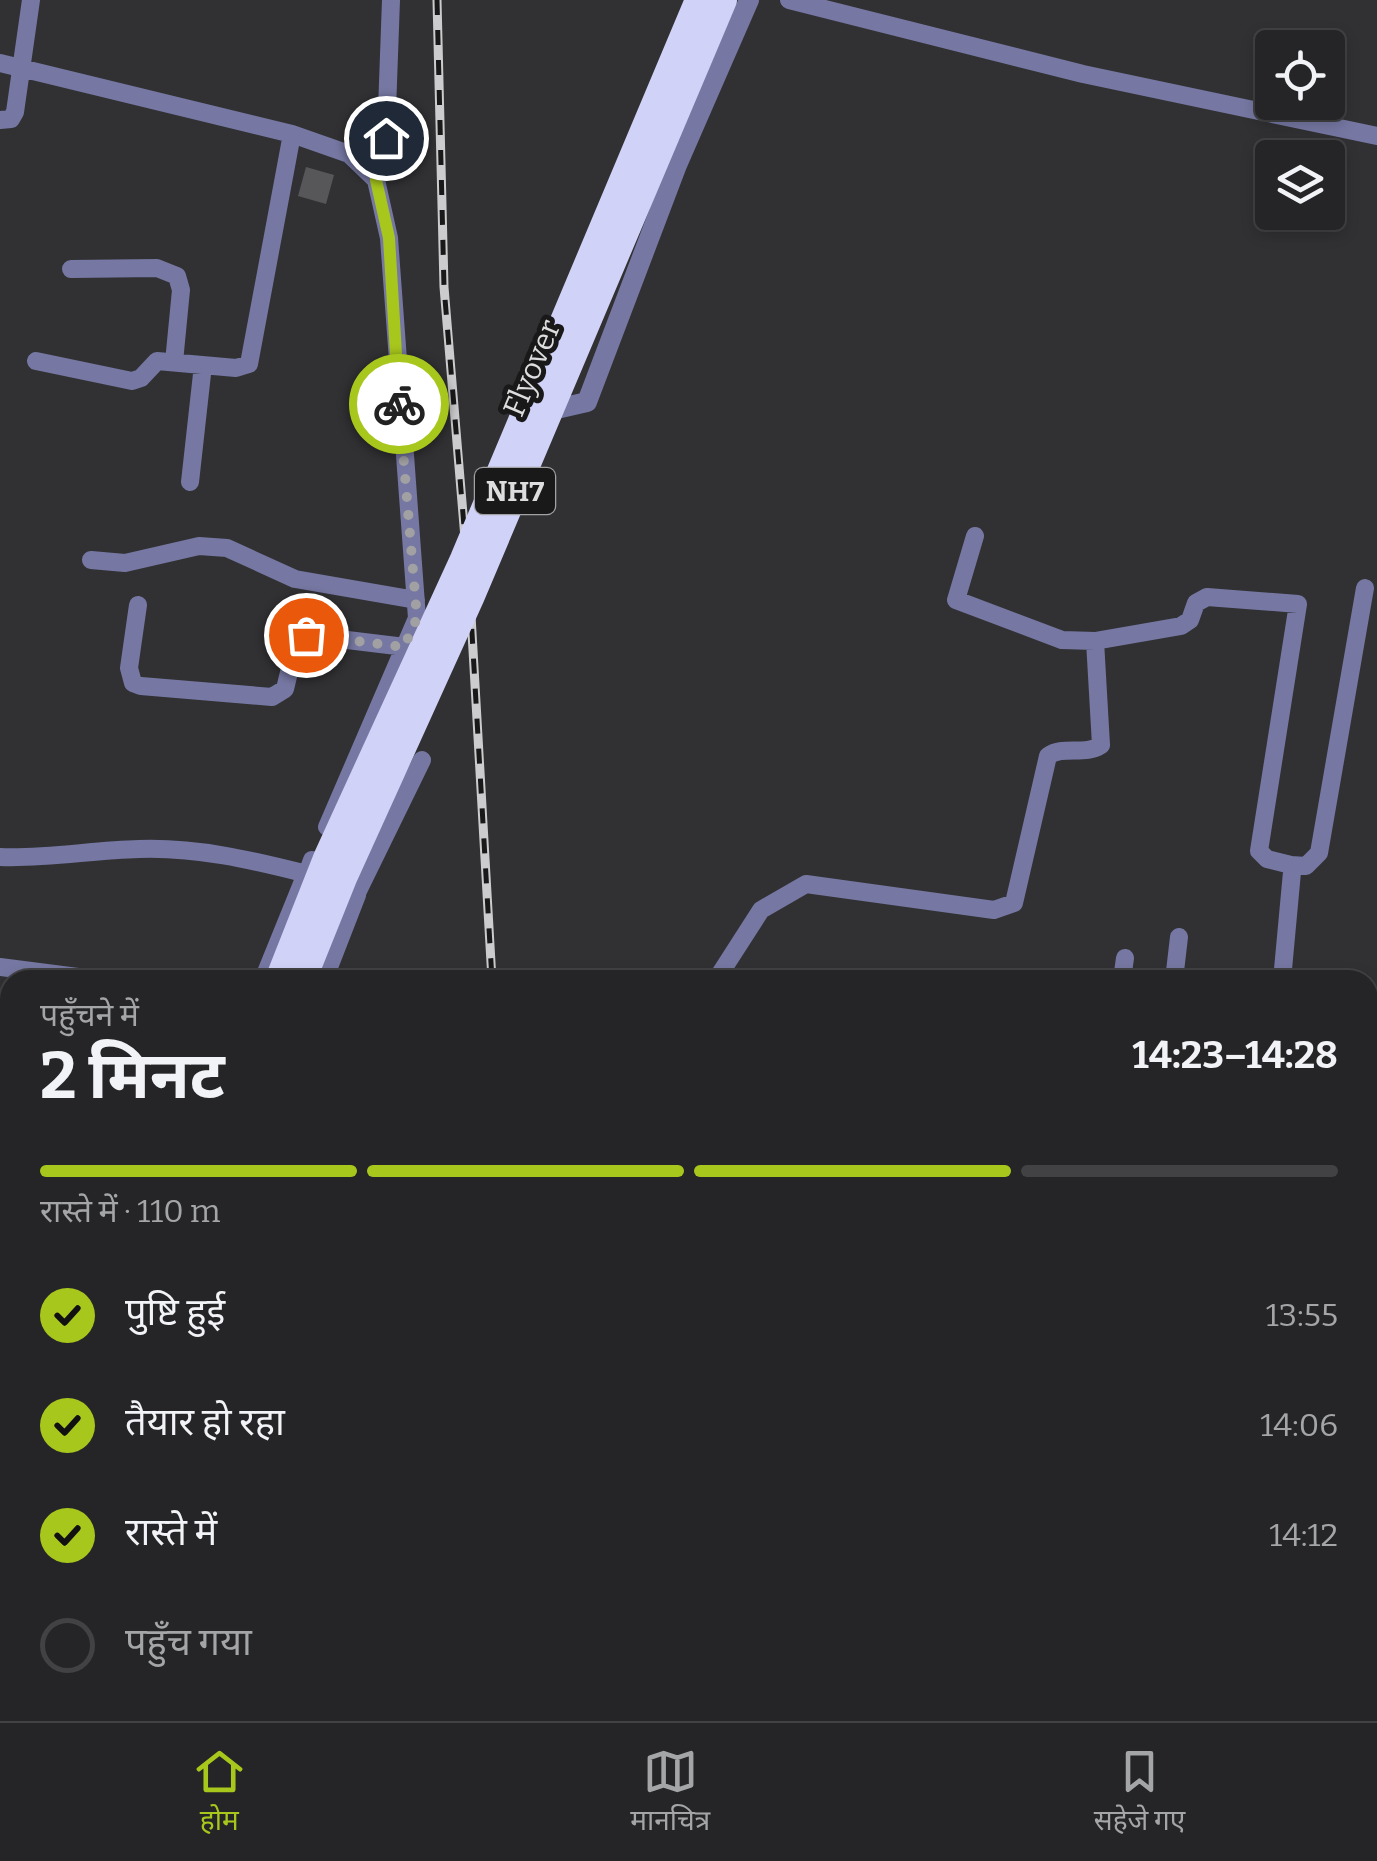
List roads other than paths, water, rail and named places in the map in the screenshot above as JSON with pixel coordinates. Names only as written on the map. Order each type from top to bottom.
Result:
[{"type":"highway","name":"Flyover","points":[[283,970],[328,856],[464,559],[699,0]]},
{"type":"highway","name":"Flyover","points":[[306,970],[343,878],[470,598],[723,0]]},
{"type":"street","points":[[0,120],[14,114],[31,0]]},
{"type":"street","points":[[268,970],[417,618],[389,238],[376,180],[386,138],[391,0]]},
{"type":"street","points":[[685,0],[512,420],[587,402],[678,165],[749,0]]},
{"type":"street","points":[[789,0],[1083,74],[1377,136]]},
{"type":"street","points":[[0,63],[120,96],[292,134],[349,154],[376,180]]},
{"type":"street","points":[[36,360],[132,381],[142,378],[153,362],[236,368],[252,359],[292,134]]},
{"type":"street","points":[[72,270],[157,268],[178,276],[181,290],[174,362]]},
{"type":"street","points":[[190,482],[202,365]]},
{"type":"street","points":[[974,536],[955,594],[960,606],[1062,640],[1095,641],[1181,626],[1190,620],[1196,603],[1207,597],[1298,604],[1260,851],[1267,859],[1291,865],[1306,866],[1319,854],[1365,588]]},
{"type":"street","points":[[91,560],[125,563],[199,546],[226,548],[295,579],[416,600]]},
{"type":"street","points":[[138,605],[130,668],[133,683],[140,686],[272,697],[285,688],[296,643],[306,635],[404,647]]},
{"type":"street","points":[[722,970],[761,910],[806,884],[994,910],[1014,903],[1048,756],[1055,751],[1092,750],[1101,745],[1095,641]]},
{"type":"street","points":[[327,970],[356,895],[422,760]]},
{"type":"street","points":[[0,857],[40,859],[140,849],[234,855],[306,874],[356,895]]},
{"type":"street","points":[[1283,970],[1291,865]]},
{"type":"street","points":[[1175,970],[1179,937]]},
{"type":"street","points":[[1123,970],[1125,958]]},
{"type":"railway","points":[[437,0],[444,287],[470,598],[491,970]]}]
